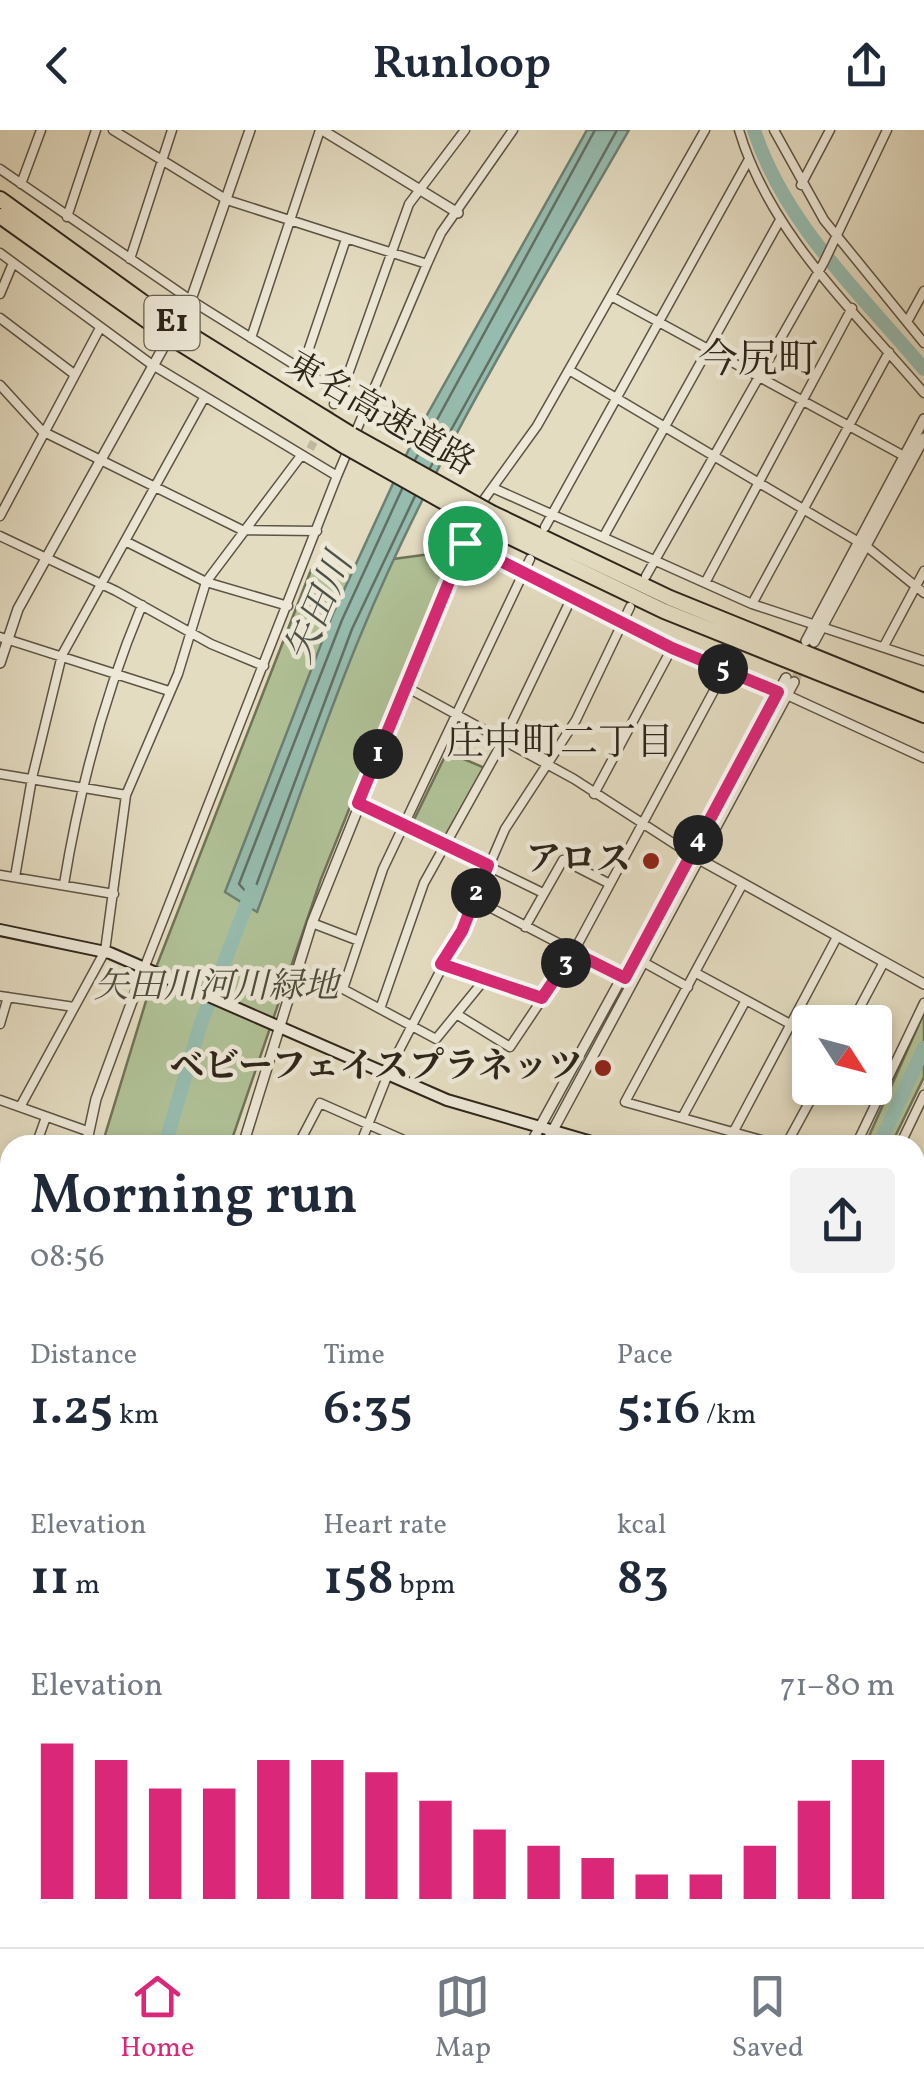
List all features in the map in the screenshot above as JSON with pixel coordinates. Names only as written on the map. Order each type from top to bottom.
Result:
[{"type":"highway","name":"東名高速道路","points":[[0,199],[176,326],[349,441]]},
{"type":"highway","name":"東名高速道路","points":[[0,216],[170,338],[489,519],[664,611],[924,714]]},
{"type":"highway","name":"東名高速道路","points":[[489,519],[670,598],[924,701]]},
{"type":"main road","points":[[0,930],[105,951],[462,1106],[566,1135]]},
{"type":"street","points":[[20,184],[41,130]]},
{"type":"street","points":[[67,218],[96,130]]},
{"type":"street","points":[[113,130],[227,200],[427,264]]},
{"type":"street","points":[[130,259],[172,130]]},
{"type":"street","points":[[190,306],[250,130]]},
{"type":"street","points":[[251,338],[321,130],[458,213]]},
{"type":"street","points":[[334,404],[341,394],[409,204],[466,130]]},
{"type":"street","points":[[87,1135],[338,476],[427,264],[441,234],[513,130]]},
{"type":"street","points":[[246,1135],[312,923],[465,543],[467,529],[537,426],[705,130]]},
{"type":"street","points":[[740,130],[748,161],[780,220],[821,264],[852,308],[924,393]]},
{"type":"street","points":[[774,130],[801,185],[835,239],[924,342]]},
{"type":"street","points":[[801,185],[830,130]]},
{"type":"street","points":[[646,576],[835,239],[887,130]]},
{"type":"street","points":[[545,528],[748,161]]},
{"type":"street","points":[[0,169],[130,259],[190,306],[251,338],[367,410]]},
{"type":"street","points":[[604,536],[780,220]]},
{"type":"street","points":[[302,369],[346,238]]},
{"type":"street","points":[[0,253],[152,364],[302,458],[338,476]]},
{"type":"street","points":[[0,294],[13,263]]},
{"type":"street","points":[[907,322],[924,291]]},
{"type":"street","points":[[611,296],[904,456]]},
{"type":"street","points":[[705,583],[852,308]]},
{"type":"street","points":[[0,318],[74,374]]},
{"type":"street","points":[[0,516],[100,328]]},
{"type":"street","points":[[0,663],[3,637],[162,348]]},
{"type":"street","points":[[752,604],[889,352]]},
{"type":"street","points":[[568,370],[862,544],[920,590]]},
{"type":"street","points":[[0,385],[42,432],[242,530],[317,532]]},
{"type":"street","points":[[15,877],[32,778],[62,655],[204,398]]},
{"type":"street","points":[[862,544],[924,419]]},
{"type":"street","points":[[810,642],[924,438]]},
{"type":"street","points":[[20,1107],[105,951],[126,796],[170,691],[206,582],[242,530],[310,449]]},
{"type":"street","points":[[493,488],[752,604],[924,661]]},
{"type":"street","points":[[0,536],[142,604],[189,633],[264,666]]},
{"type":"street","points":[[127,542],[206,582],[288,606]]},
{"type":"street","points":[[465,543],[624,620],[672,648],[924,758]]},
{"type":"street","points":[[485,979],[440,1039],[343,989],[383,869],[530,559]]},
{"type":"street","points":[[884,646],[920,590],[924,571]]},
{"type":"street","points":[[380,1009],[424,883],[503,740],[572,596]]},
{"type":"street","points":[[64,884],[80,785],[114,672],[142,604]]},
{"type":"street","points":[[364,1135],[441,964],[462,931],[504,829],[576,720],[630,607]]},
{"type":"street","points":[[3,637],[170,691]]},
{"type":"street","points":[[594,794],[672,648]]},
{"type":"street","points":[[458,1015],[510,1047],[573,952],[725,670]]},
{"type":"street","points":[[535,1135],[790,680]]},
{"type":"street","points":[[406,687],[548,765],[742,885],[924,984]]},
{"type":"street","points":[[550,1135],[701,860],[782,694]]},
{"type":"street","points":[[0,774],[126,796]]},
{"type":"street","points":[[358,803],[544,892]]},
{"type":"street","points":[[525,927],[563,860],[610,884]]},
{"type":"street","points":[[0,875],[114,894]]},
{"type":"street","points":[[741,1135],[625,1102],[742,885]]},
{"type":"street","points":[[474,899],[625,978]]},
{"type":"street","points":[[312,923],[358,941]]},
{"type":"street","points":[[802,1005],[837,936]]},
{"type":"street","points":[[861,1005],[884,962]]},
{"type":"street","points":[[645,963],[688,987]]},
{"type":"street","points":[[441,964],[542,998]]},
{"type":"street","points":[[696,972],[792,1024],[734,1132]]},
{"type":"street","points":[[0,1024],[4,996],[74,1007]]},
{"type":"street","points":[[683,1116],[746,1000]]},
{"type":"street","points":[[861,1135],[924,1003]]},
{"type":"street","points":[[905,1135],[924,1095]]},
{"type":"street","points":[[0,1100],[87,1131]]},
{"type":"street","points":[[303,1135],[320,1103],[393,1135]]},
{"type":"street","points":[[789,1135],[807,1105]]},
{"type":"street","points":[[40,1135],[46,1117]]},
{"type":"green space","name":"矢田川河川緑地","points":[[453,551],[321,879],[233,1135],[105,1135],[157,965],[311,570]]},
{"type":"green space","points":[[447,752],[485,768],[444,838],[412,824]]},
{"type":"green space","points":[[924,1013],[924,1077],[896,1135],[869,1135],[883,1105],[892,1105],[892,1085]]},
{"type":"water","points":[[587,130],[629,130],[487,378],[389,569],[334,703],[257,912],[225,892],[332,616],[414,438]]},
{"type":"waterway","points":[[754,130],[785,197],[805,228],[924,369]]},
{"type":"waterway","name":"矢田川","points":[[168,1135],[200,1026],[252,890]]},
{"type":"waterway","points":[[884,1135],[924,1048]]},
{"type":"tunnel","points":[[310,449],[334,404]]},
{"type":"tunnel","points":[[794,682],[814,642]]},
{"type":"place","name":"アロス","points":[[651,861]]},
{"type":"place","name":"ベビーフェイスプラネッツ","points":[[603,1068]]},
{"type":"district","name":"今尻町","points":[[758,362]]},
{"type":"district","name":"庄中町二丁目","points":[[560,744]]},
{"type":"route","points":[[465,543],[624,620],[672,648],[778,692],[625,978],[573,952],[542,998],[441,964],[462,931],[488,865],[358,803],[465,543]]}]
